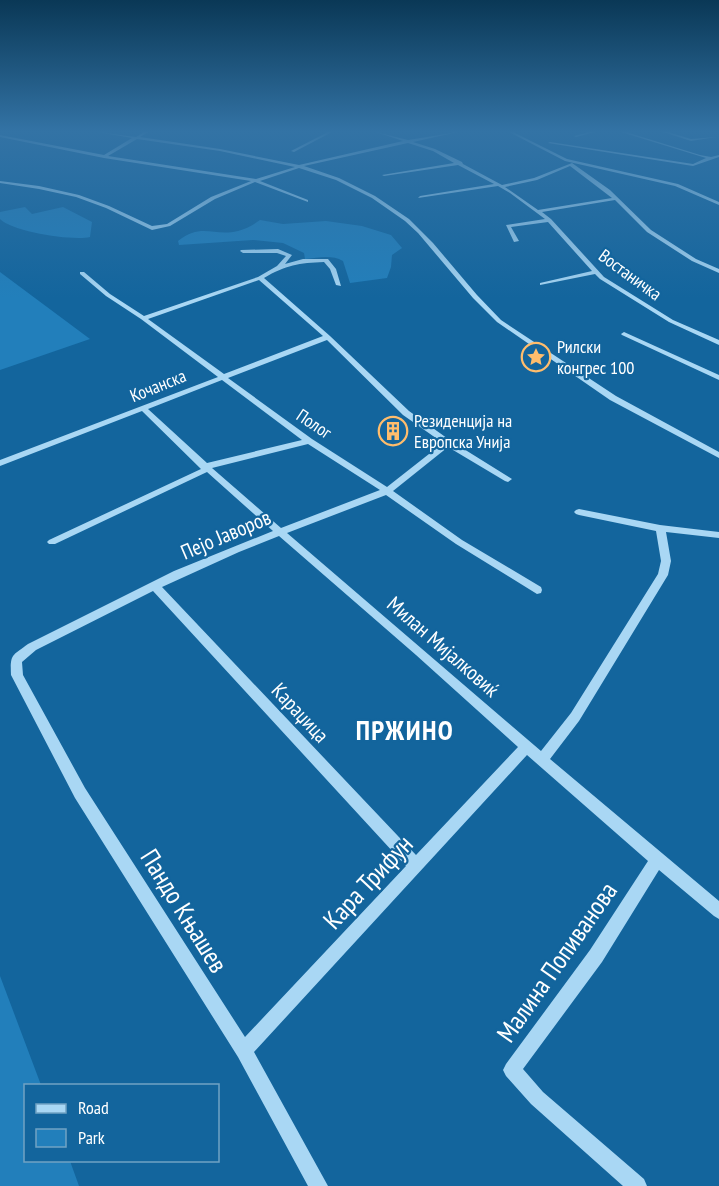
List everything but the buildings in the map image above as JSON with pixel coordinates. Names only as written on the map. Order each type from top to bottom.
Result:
[{"type":"street","points":[[38,187],[84,198],[149,227],[163,226],[182,218],[208,200],[237,187]]},
{"type":"street","points":[[272,187],[306,201]]},
{"type":"street","points":[[355,187],[385,205],[422,233],[485,309],[499,321],[613,398],[719,454]]},
{"type":"street","points":[[420,197],[485,187]]},
{"type":"street","name":"Востаничка","points":[[504,187],[549,220],[596,272],[671,321],[719,343]]},
{"type":"street","points":[[602,187],[648,231],[694,260],[719,271]]},
{"type":"street","points":[[680,187],[719,204]]},
{"type":"street","points":[[539,211],[614,199]]},
{"type":"street","points":[[516,241],[508,226],[549,220]]},
{"type":"street","points":[[142,318],[261,278],[279,267],[289,257],[287,253],[243,251]]},
{"type":"street","points":[[279,267],[303,261],[326,260],[333,269],[339,285]]},
{"type":"street","points":[[543,284],[596,272]]},
{"type":"street","name":"Полог","points":[[82,273],[108,295],[309,441],[387,491],[459,542],[537,590]]},
{"type":"street","points":[[261,278],[328,337],[406,413],[448,443],[508,479]]},
{"type":"street","points":[[624,334],[719,378]]},
{"type":"street","name":"Кочанска","points":[[0,463],[328,337]]},
{"type":"street","name":"Милан Мијалковиќ","points":[[144,409],[206,468],[543,758],[657,860],[719,911]]},
{"type":"street","points":[[52,542],[206,468],[309,441]]},
{"type":"street","name":"Пејо Јаворов","points":[[16,660],[32,647],[188,570],[281,531],[387,491],[448,443]]},
{"type":"street","points":[[579,512],[660,528],[719,534]]},
{"type":"street","points":[[543,758],[575,717],[663,575],[666,561],[660,528]]},
{"type":"street","name":"Караџица","points":[[156,587],[416,866]]},
{"type":"street","name":"Пандо Књашев","points":[[16,660],[17,675],[80,793],[244,1051],[318,1186]]},
{"type":"street","name":"Кара Трифун","points":[[244,1051],[527,746]]},
{"type":"street","name":"Малина Попиванова","points":[[637,1186],[537,1098],[512,1070],[596,956],[657,860]]},
{"type":"green space","points":[[25,207],[32,214],[63,207],[92,222],[90,237],[70,238],[43,234],[17,228],[0,219],[0,212]]},
{"type":"green space","points":[[260,220],[283,224],[326,221],[362,226],[391,235],[402,248],[392,255],[387,278],[350,283],[343,261],[329,257],[305,259],[304,253],[283,243],[253,240],[179,245],[178,241],[194,232],[238,231]]},
{"type":"green space","points":[[0,272],[90,339],[0,370]]},
{"type":"green space","points":[[0,976],[41,1084],[24,1084],[24,1162],[70,1162],[79,1186],[0,1186]]},
{"type":"place","name":"Рилски конгрес 100","points":[[536,357]]},
{"type":"place","name":"Резиденција на Европска Унија","points":[[393,431]]},
{"type":"district","name":"ПРЖИНО","points":[[405,731]]}]
